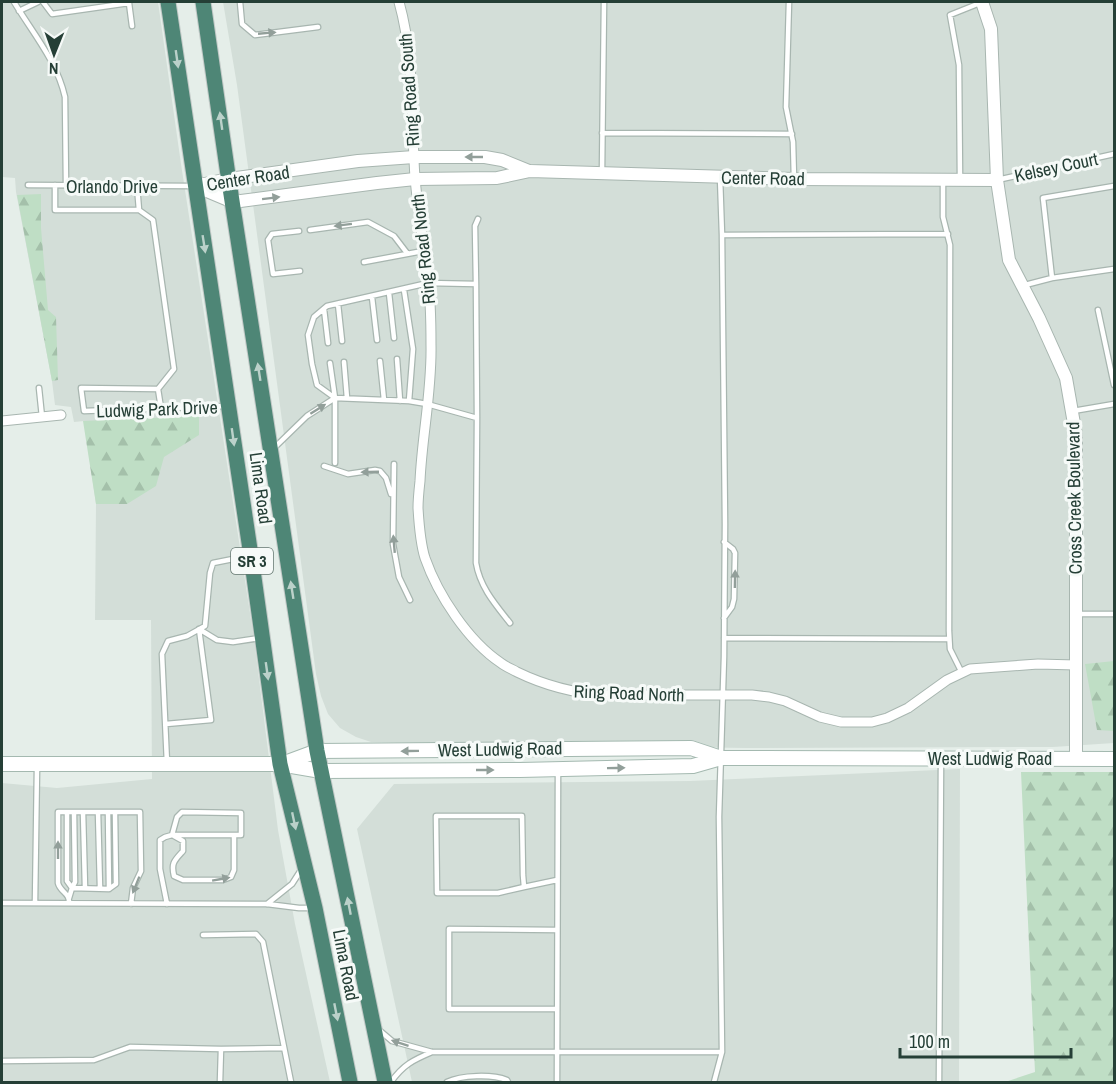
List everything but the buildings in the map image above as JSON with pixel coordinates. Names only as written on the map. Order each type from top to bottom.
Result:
[{"type":"highway","name":"Lima Road","points":[[168,2],[280,765],[315,908],[350,1083]]},
{"type":"highway","name":"Lima Road","points":[[203,2],[317,752],[385,1083]]},
{"type":"main road","name":"West Ludwig Road","points":[[280,765],[317,752],[691,748],[721,758]]},
{"type":"main road","name":"West Ludwig Road","points":[[2,764],[280,765],[321,771],[693,766],[721,758],[1114,759]]},
{"type":"street","name":"Ring Road South","points":[[399,2],[407,40],[412,90],[415,179]]},
{"type":"street","name":"Cross Creek Boulevard","points":[[982,2],[991,29],[997,180],[1009,260],[1066,378],[1076,435],[1076,759]]},
{"type":"street","name":"Center Road","points":[[195,186],[229,179],[414,157],[485,157],[502,160],[530,171]]},
{"type":"street","name":"Center Road","points":[[195,186],[233,202],[415,179],[497,178],[530,171],[794,179],[997,180]]},
{"type":"street","name":"Ring Road North","points":[[415,179],[428,283],[431,367],[420,466],[418,507],[421,536],[425,557],[442,593],[463,627],[501,664],[537,681],[582,694],[752,695],[785,701],[820,717],[841,722],[872,722],[887,718],[908,708],[947,680],[970,669],[1038,664],[1076,665]]},
{"type":"street","points":[[2,422],[61,415]]},
{"type":"lane","points":[[14,2],[53,65],[63,87],[66,185]]},
{"type":"lane","points":[[20,11],[38,2]]},
{"type":"lane","points":[[43,2],[52,14],[129,2],[132,26]]},
{"type":"lane","points":[[240,2],[243,24],[255,34],[318,27]]},
{"type":"lane","points":[[602,174],[604,2]]},
{"type":"lane","points":[[789,2],[786,107],[793,142],[794,179]]},
{"type":"lane","points":[[960,180],[959,65],[950,15],[982,2]]},
{"type":"lane","points":[[602,133],[792,134]]},
{"type":"lane","name":"Kelsey Court","points":[[997,180],[1114,154]]},
{"type":"lane","points":[[715,1082],[722,1052],[720,836],[724,542],[720,177]]},
{"type":"lane","points":[[943,180],[943,217],[950,244],[949,639],[950,649],[962,673]]},
{"type":"lane","name":"Orlando Drive","points":[[28,185],[195,186]]},
{"type":"lane","points":[[55,185],[55,210],[139,210],[153,220],[174,369],[158,389],[161,408]]},
{"type":"lane","points":[[137,186],[139,210]]},
{"type":"lane","points":[[1052,278],[1043,198],[1114,186]]},
{"type":"lane","points":[[478,219],[475,226],[476,563],[484,588],[510,623]]},
{"type":"lane","points":[[310,230],[368,222],[394,236],[407,254]]},
{"type":"lane","points":[[299,231],[272,234],[268,240],[273,274],[300,271]]},
{"type":"lane","points":[[722,235],[948,234]]},
{"type":"lane","points":[[364,262],[423,251]]},
{"type":"lane","points":[[1022,285],[1114,269]]},
{"type":"lane","points":[[335,398],[317,385],[308,335],[314,317],[327,306],[428,283],[476,284]]},
{"type":"lane","points":[[404,290],[413,349],[410,401]]},
{"type":"lane","points":[[389,293],[394,338]]},
{"type":"lane","points":[[372,297],[377,340]]},
{"type":"lane","points":[[338,304],[342,341]]},
{"type":"lane","points":[[324,309],[328,343]]},
{"type":"lane","points":[[1098,310],[1114,385]]},
{"type":"lane","points":[[397,358],[400,401]]},
{"type":"lane","points":[[380,361],[384,400]]},
{"type":"lane","points":[[344,362],[347,398]]},
{"type":"lane","points":[[330,363],[335,398],[335,463]]},
{"type":"lane","points":[[39,388],[42,417]]},
{"type":"lane","name":"Ludwig Park Drive","points":[[158,389],[81,388],[84,411],[229,406]]},
{"type":"lane","points":[[271,450],[306,416],[335,398],[410,401],[477,418]]},
{"type":"lane","points":[[1072,412],[1114,404]]},
{"type":"lane","points":[[394,464],[393,544],[399,577],[410,600]]},
{"type":"lane","points":[[324,466],[348,474],[380,471],[387,478],[393,506]]},
{"type":"lane","points":[[724,542],[735,553],[734,598],[732,607],[724,618]]},
{"type":"lane","points":[[167,764],[162,654],[168,640],[187,636],[206,626],[210,573],[213,563],[251,556]]},
{"type":"lane","points":[[1076,614],[1114,614]]},
{"type":"lane","points":[[199,629],[217,639],[233,642],[262,638]]},
{"type":"lane","points":[[166,724],[211,720],[199,629]]},
{"type":"lane","points":[[724,638],[949,639]]},
{"type":"lane","points":[[939,1083],[941,758]]},
{"type":"lane","points":[[35,903],[37,765]]},
{"type":"lane","points":[[557,1083],[558,769]]},
{"type":"lane","points":[[69,901],[58,883],[58,812],[140,812],[141,871],[133,888],[131,904]]},
{"type":"lane","points":[[67,812],[68,881],[72,888]]},
{"type":"lane","points":[[69,901],[75,882],[74,812]]},
{"type":"lane","points":[[83,812],[85,888]]},
{"type":"lane","points":[[98,812],[100,888]]},
{"type":"lane","points":[[108,812],[109,889]]},
{"type":"lane","points":[[72,888],[109,889],[116,884],[115,812]]},
{"type":"lane","points":[[166,904],[160,869],[160,840],[172,835],[241,835],[241,813],[182,812],[177,817],[172,835]]},
{"type":"lane","points":[[524,886],[522,816],[436,816],[437,893],[498,893],[557,880]]},
{"type":"lane","points":[[172,835],[183,841],[183,851],[172,867],[174,876],[183,880],[223,880],[231,877],[234,870],[234,836]]},
{"type":"lane","points":[[267,904],[292,884],[304,866]]},
{"type":"lane","points":[[2,903],[69,901],[131,904],[267,904],[315,908]]},
{"type":"lane","points":[[557,930],[449,929],[449,1009],[557,1009]]},
{"type":"lane","points":[[203,934],[256,934],[263,942],[291,1083]]},
{"type":"lane","points":[[373,1025],[392,1041],[432,1052],[722,1052]]},
{"type":"lane","points":[[2,1061],[94,1060],[130,1047],[284,1048]]},
{"type":"lane","points":[[220,1083],[221,1049]]},
{"type":"lane","points":[[391,1083],[412,1060],[432,1052]]},
{"type":"lane","points":[[447,1083],[458,1077],[500,1077],[508,1083]]},
{"type":"shaded area","points":[[2,2],[158,2],[254,639],[278,830],[295,924],[330,1082],[2,1082],[2,783],[57,788],[152,779],[151,620],[95,620],[96,504],[84,421],[74,422],[71,407],[55,405],[15,178],[2,177]]},
{"type":"shaded area","points":[[223,2],[1114,2],[1114,743],[1053,747],[746,748],[371,742],[340,728],[328,714],[316,674],[237,85]]},
{"type":"shaded area","points":[[960,769],[959,1082],[412,1082],[357,829],[394,784],[690,781]]},
{"type":"green space","points":[[41,194],[41,228],[48,310],[56,317],[58,380],[52,381],[17,195]]},
{"type":"green space","points":[[199,416],[199,435],[164,457],[156,486],[127,504],[96,504],[83,421]]},
{"type":"green space","points":[[1114,661],[1114,731],[1097,730],[1085,664]]},
{"type":"green space","points":[[1021,772],[1114,772],[1114,1082],[1005,1082],[1035,1072]]}]
